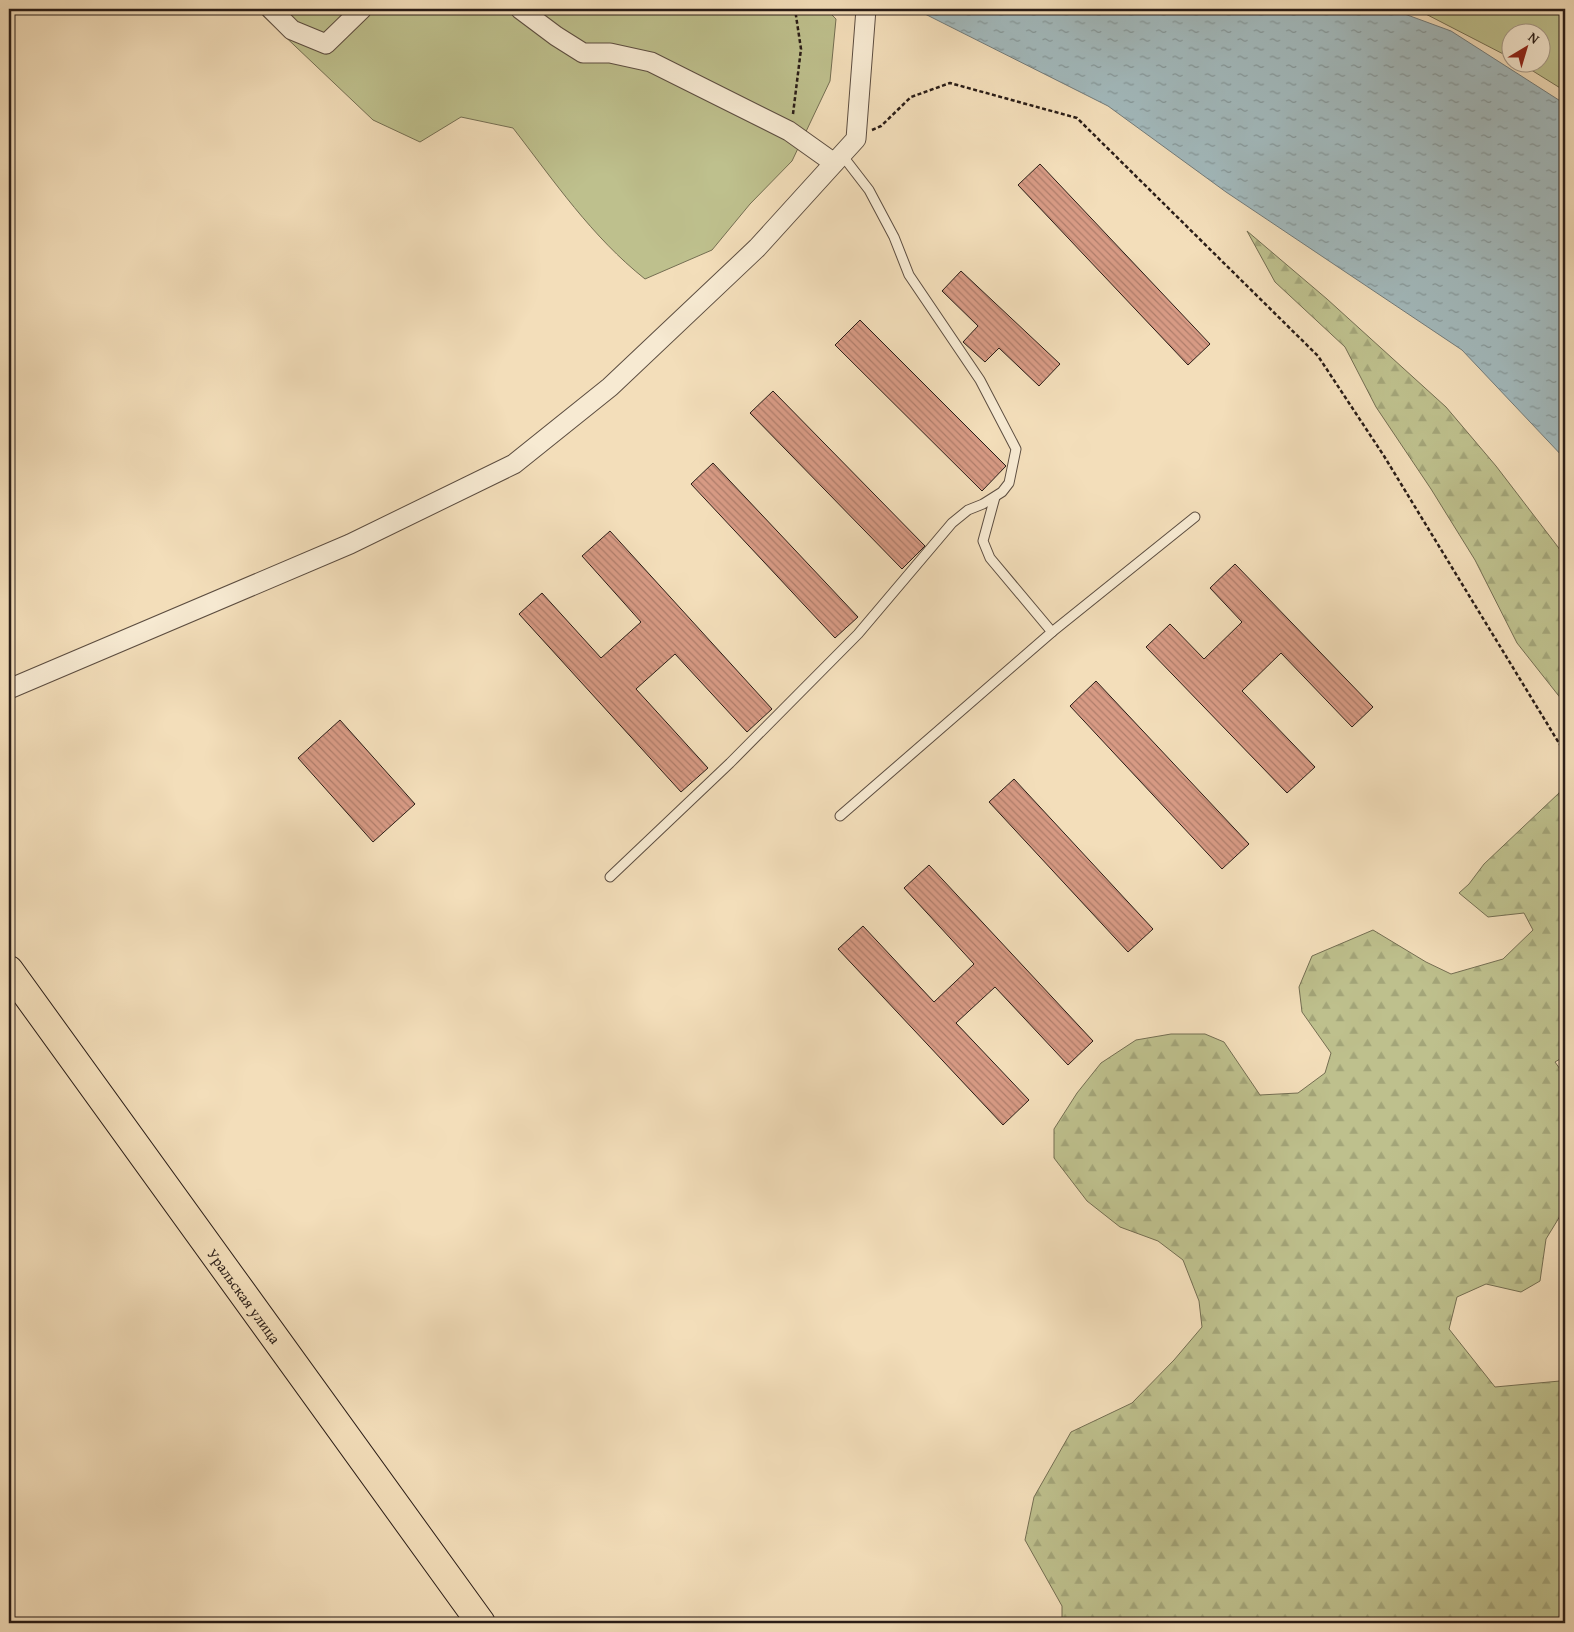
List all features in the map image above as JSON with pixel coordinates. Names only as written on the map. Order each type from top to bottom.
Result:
[{"type":"main road","name":"Уральская улица","points":[[9,970],[481,1623]]},
{"type":"street","points":[[271,9],[292,30],[326,44],[362,9]]},
{"type":"street","points":[[520,9],[556,36],[583,53],[610,54],[651,62],[789,130],[838,159]]},
{"type":"street","points":[[9,689],[350,544],[514,464],[617,380],[757,248],[856,139],[866,9]]},
{"type":"lane","points":[[610,877],[730,763],[858,634],[952,523],[968,510],[995,497],[1008,484],[1016,449],[980,380],[909,275],[894,237],[869,190],[838,159]]},
{"type":"lane","points":[[995,497],[983,541],[990,558],[1052,632]]},
{"type":"lane","points":[[840,816],[1052,632],[1195,517]]},
{"type":"path","points":[[789,130],[797,93],[801,50],[795,9]]},
{"type":"path","points":[[856,139],[881,126],[911,97],[950,83],[1077,118],[1318,356],[1384,456],[1565,753]]},
{"type":"green space","points":[[256,9],[826,9],[836,19],[830,81],[792,161],[750,204],[712,250],[645,279],[608,245],[574,208],[513,128],[461,117],[420,142],[373,120]]},
{"type":"green space","points":[[1416,9],[1565,9],[1565,91],[1534,72],[1552,72],[1552,22],[1502,22],[1502,53]]},
{"type":"green space","points":[[1247,231],[1327,299],[1446,407],[1496,466],[1558,547],[1565,558],[1565,695],[1562,700],[1517,643],[1475,560],[1431,489],[1376,407],[1345,347],[1275,282]]},
{"type":"green space","points":[[1565,783],[1565,1056],[1555,1062],[1565,1076],[1565,1208],[1546,1239],[1540,1281],[1521,1292],[1486,1284],[1457,1297],[1449,1329],[1495,1387],[1560,1381],[1565,1383],[1565,1623],[1062,1623],[1062,1606],[1025,1540],[1034,1497],[1071,1432],[1132,1403],[1174,1360],[1202,1327],[1199,1301],[1183,1260],[1158,1241],[1120,1227],[1087,1201],[1054,1158],[1054,1129],[1077,1093],[1101,1063],[1136,1040],[1171,1034],[1205,1034],[1224,1042],[1260,1095],[1298,1093],[1325,1073],[1331,1053],[1302,1012],[1299,987],[1312,956],[1373,930],[1426,962],[1451,974],[1503,959],[1533,930],[1524,913],[1488,917],[1459,893],[1469,884],[1484,864],[1559,793]]},
{"type":"water","points":[[920,9],[1391,9],[1451,31],[1502,64],[1502,72],[1515,72],[1565,104],[1565,459],[1462,350],[1226,192],[1108,106],[923,13]]},
{"type":"building","points":[[1040,164],[1210,344],[1188,365],[1018,185]]},
{"type":"building","points":[[961,271],[1060,364],[1039,386],[999,348],[985,362],[963,342],[978,326],[942,291]]},
{"type":"building","points":[[860,320],[1006,466],[982,491],[835,345]]},
{"type":"building","points":[[773,391],[925,546],[902,569],[750,413]]},
{"type":"building","points":[[713,463],[858,617],[835,638],[691,484]]},
{"type":"building","points":[[610,531],[772,709],[747,732],[675,654],[636,689],[708,768],[681,792],[519,614],[542,593],[601,658],[641,622],[582,556]]},
{"type":"building","points":[[1235,564],[1373,707],[1352,727],[1281,653],[1242,691],[1315,767],[1287,793],[1146,647],[1170,624],[1204,659],[1242,622],[1210,588]]},
{"type":"building","points":[[1096,681],[1249,844],[1222,869],[1070,706]]},
{"type":"building","points":[[340,720],[415,804],[373,842],[298,758]]},
{"type":"building","points":[[1014,779],[1153,929],[1128,952],[989,802]]},
{"type":"building","points":[[929,865],[1093,1041],[1068,1065],[995,987],[956,1023],[1029,1100],[1003,1125],[838,949],[863,926],[934,1002],[974,964],[904,888]]}]
